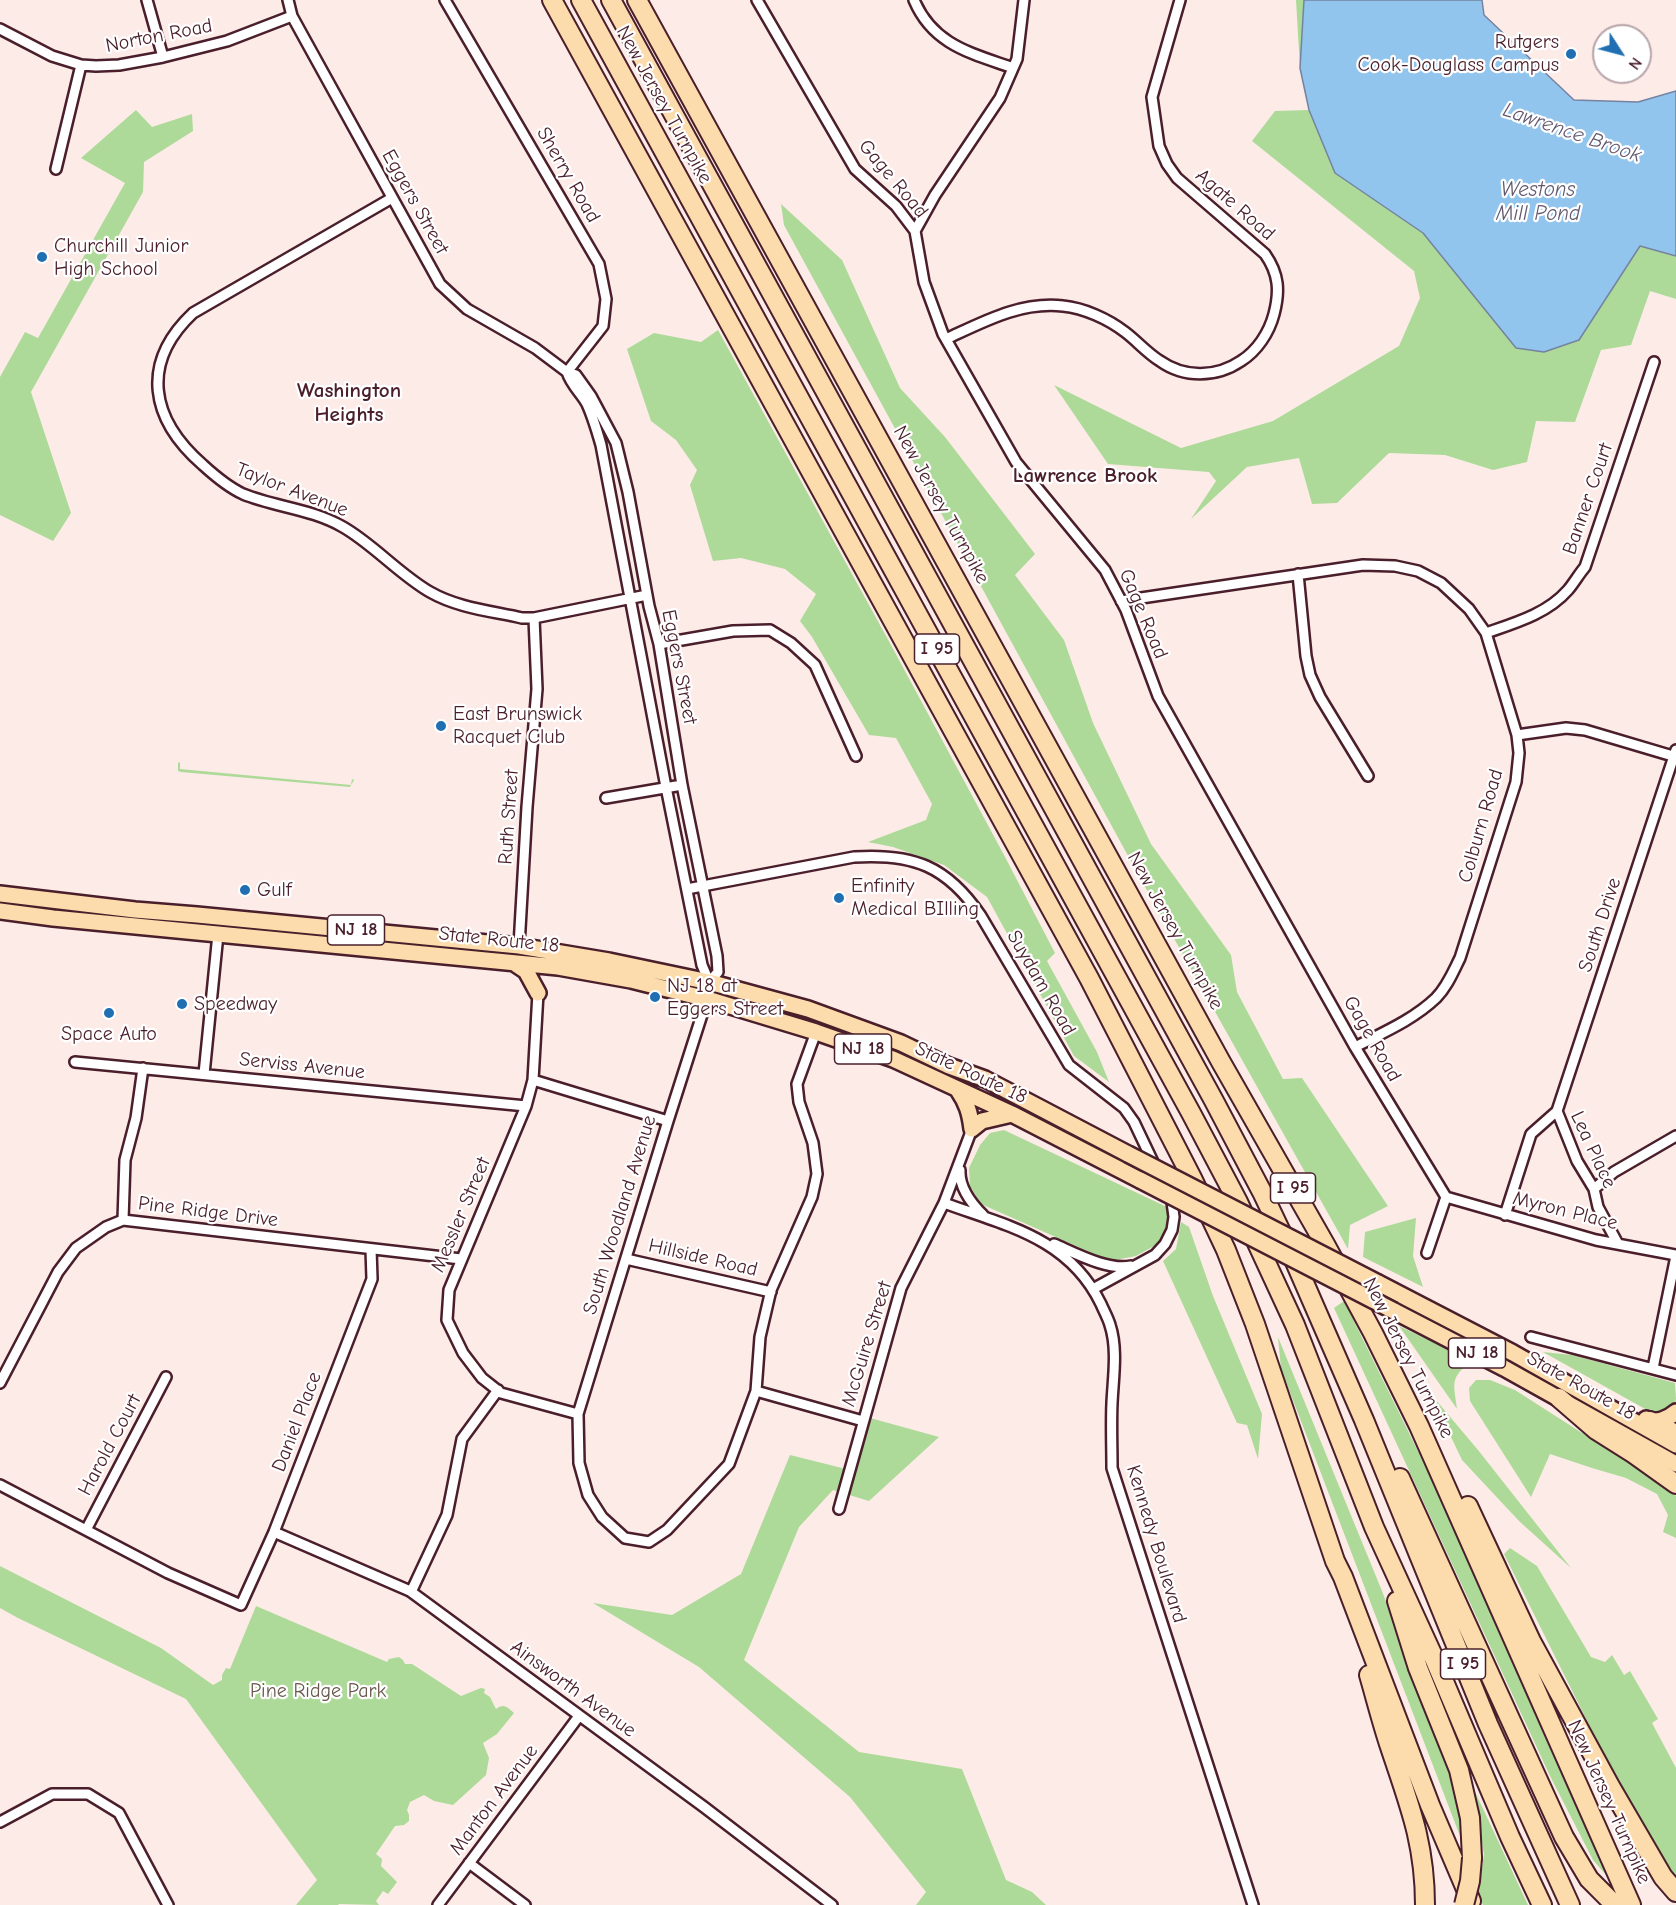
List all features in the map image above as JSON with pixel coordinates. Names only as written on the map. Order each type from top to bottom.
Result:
[{"type":"highway","name":"I 95","points":[[552,0],[1089,978],[1226,1250],[1252,1314],[1335,1561],[1430,1805],[1473,1905]]},
{"type":"highway","name":"New Jersey Turnpike","points":[[581,0],[1238,1202],[1295,1324],[1374,1527],[1542,1905]]},
{"type":"highway","name":"New Jersey Turnpike","points":[[610,0],[1213,1099],[1272,1213],[1364,1420],[1488,1724],[1570,1905]]},
{"type":"highway","name":"New Jersey Turnpike","points":[[637,0],[1372,1333],[1419,1426],[1630,1905]]},
{"type":"highway","name":"State Route 18","points":[[0,894],[135,910],[519,946],[609,961],[710,982],[808,1009],[901,1043],[949,1066],[985,1079],[1542,1368],[1580,1392],[1676,1445]]},
{"type":"highway","name":"State Route 18","points":[[0,911],[558,967],[631,980],[707,999],[816,1032],[893,1059],[1012,1114],[1394,1311],[1559,1398],[1676,1464]]},
{"type":"highway","points":[[514,963],[526,971],[538,993]]},
{"type":"highway","points":[[538,993],[545,977],[558,967]]},
{"type":"highway","points":[[958,1090],[966,1102],[972,1129]]},
{"type":"highway","points":[[972,1129],[982,1121],[1012,1114]]},
{"type":"highway","points":[[1372,1333],[1435,1436],[1531,1641],[1610,1786],[1663,1877],[1676,1892]]},
{"type":"highway","points":[[1542,1368],[1585,1386],[1676,1434]]},
{"type":"highway","points":[[1559,1398],[1596,1430],[1676,1484]]},
{"type":"highway","points":[[1650,1421],[1667,1419],[1676,1412]]},
{"type":"highway","points":[[1364,1420],[1391,1459],[1564,1837],[1588,1879],[1615,1905]]},
{"type":"highway","points":[[1374,1527],[1419,1668],[1459,1770],[1470,1818],[1472,1858],[1470,1881],[1464,1905]]},
{"type":"highway","points":[[1335,1561],[1338,1579],[1416,1825],[1425,1880],[1425,1905]]},
{"type":"street","points":[[147,0],[163,57]]},
{"type":"street","name":"Eggers Street","points":[[288,0],[292,16],[440,284],[467,309],[535,348],[567,372],[576,375],[604,417],[616,443],[659,644],[682,785],[717,956],[718,972],[710,982],[707,999]]},
{"type":"street","name":"Sherry Road","points":[[445,0],[599,264],[606,299],[603,326],[567,372]]},
{"type":"street","name":"Gage Road","points":[[757,0],[855,169],[896,206],[915,231],[924,282],[946,339],[1016,462],[1105,570],[1121,601],[1158,696],[1355,1047],[1446,1197]]},
{"type":"street","points":[[914,0],[919,13],[930,27],[957,48],[1013,68]]},
{"type":"street","points":[[915,231],[935,195],[1000,98],[1017,58],[1024,0]]},
{"type":"street","name":"Agate Road","points":[[946,339],[988,319],[1039,305],[1064,306],[1088,312],[1106,320],[1125,332],[1160,361],[1193,374],[1212,374],[1234,366],[1248,357],[1260,344],[1272,322],[1276,304],[1278,280],[1273,265],[1265,254],[1177,178],[1159,147],[1152,97],[1179,0]]},
{"type":"street","name":"Norton Road","points":[[0,29],[52,56],[81,65],[119,65],[227,41],[292,16]]},
{"type":"street","points":[[56,169],[81,65]]},
{"type":"street","name":"Taylor Avenue","points":[[392,198],[193,313],[183,323],[167,348],[157,380],[158,397],[164,415],[175,435],[191,455],[222,482],[243,494],[316,516],[343,527],[428,591],[450,602],[522,618],[534,618],[647,595]]},
{"type":"street","name":"Banner Court","points":[[1486,633],[1531,617],[1557,600],[1568,590],[1585,567],[1654,362]]},
{"type":"street","name":"Eggers Street","points":[[567,372],[570,382],[586,402],[601,445],[702,965],[710,982]]},
{"type":"street","points":[[610,495],[628,492]]},
{"type":"street","name":"Colburn Road","points":[[1121,601],[1363,565],[1395,566],[1418,571],[1441,583],[1469,609],[1486,633],[1517,735],[1519,753],[1516,782],[1460,958],[1449,982],[1436,998],[1419,1012],[1355,1047]]},
{"type":"street","points":[[1298,574],[1310,675],[1320,697],[1368,776]]},
{"type":"street","name":"Ruth Street","points":[[519,946],[537,689],[534,618]]},
{"type":"street","points":[[659,644],[733,631],[770,630],[791,643],[814,665],[856,756]]},
{"type":"street","points":[[1517,735],[1566,728],[1585,730],[1675,754]]},
{"type":"street","name":"South Drive","points":[[1557,1112],[1675,754]]},
{"type":"street","points":[[606,798],[682,785]]},
{"type":"street","name":"Suydam Road","points":[[687,889],[854,857],[873,856],[892,856],[911,860],[943,875],[957,886],[970,899],[981,916],[1069,1065],[1124,1108],[1134,1122],[1172,1202],[1174,1217],[1166,1244],[1155,1255],[1093,1289]]},
{"type":"street","points":[[204,1074],[218,934]]},
{"type":"street","name":"Messler Street","points":[[538,993],[533,1080],[526,1106],[449,1290],[447,1320],[463,1353],[482,1378],[501,1393],[578,1414]]},
{"type":"street","name":"South Woodland Avenue","points":[[707,999],[578,1414],[579,1463],[588,1495],[602,1517],[625,1538],[649,1542],[667,1530],[729,1464],[756,1391]]},
{"type":"street","points":[[816,1032],[797,1084],[799,1102],[813,1143],[817,1174],[812,1197],[771,1293],[760,1337],[756,1391],[863,1421]]},
{"type":"street","name":"Serviss Avenue","points":[[75,1062],[526,1106]]},
{"type":"street","points":[[123,1220],[125,1160],[136,1118],[143,1068]]},
{"type":"street","points":[[533,1080],[668,1121]]},
{"type":"street","name":"Lea Place","points":[[1505,1215],[1531,1134],[1557,1112],[1577,1161],[1594,1189],[1598,1207],[1618,1244]]},
{"type":"street","name":"McGuire Street","points":[[839,1509],[901,1288],[944,1203],[972,1129]]},
{"type":"street","points":[[1594,1189],[1614,1172],[1676,1136]]},
{"type":"street","points":[[960,1162],[959,1178],[963,1189],[974,1206],[987,1218]]},
{"type":"street","points":[[1427,1253],[1446,1197]]},
{"type":"street","name":"Myron Place","points":[[1446,1197],[1596,1240],[1676,1256]]},
{"type":"street","name":"Kennedy Boulevard","points":[[944,1203],[1024,1232],[1048,1244],[1072,1262],[1093,1289],[1111,1326],[1114,1351],[1112,1468],[1253,1905]]},
{"type":"street","name":"Pine Ridge Drive","points":[[0,1383],[58,1272],[76,1248],[106,1227],[123,1220],[461,1259]]},
{"type":"street","points":[[1024,1232],[1106,1265],[1123,1268],[1139,1264]]},
{"type":"street","name":"Daniel Place","points":[[86,1530],[168,1573],[241,1605],[273,1532],[372,1279],[371,1249]]},
{"type":"street","points":[[1653,1368],[1676,1256]]},
{"type":"street","name":"Hillside Road","points":[[626,1259],[771,1293]]},
{"type":"street","points":[[1531,1337],[1676,1375]]},
{"type":"street","name":"Harold Court","points":[[86,1530],[166,1377]]},
{"type":"street","points":[[411,1592],[447,1515],[462,1439],[498,1390]]},
{"type":"street","points":[[0,1485],[86,1530]]},
{"type":"street","name":"Ainsworth Avenue","points":[[273,1532],[411,1592],[704,1807],[832,1905]]},
{"type":"street","name":"Manton Avenue","points":[[438,1905],[579,1716]]},
{"type":"street","points":[[0,1822],[52,1794],[88,1794],[119,1813],[168,1905]]},
{"type":"street","points":[[470,1863],[525,1905]]},
{"type":"green space","points":[[1296,0],[1304,0],[1300,68]]},
{"type":"green space","points":[[136,110],[152,127],[192,114],[193,131],[144,162],[143,192],[31,392],[71,513],[53,541],[0,515],[0,377],[25,332],[38,338],[125,183],[81,158]]},
{"type":"green space","points":[[1309,110],[1335,173],[1423,233],[1516,348],[1579,340],[1640,246],[1676,256],[1676,299],[1650,291],[1631,345],[1601,350],[1575,422],[1536,421],[1527,462],[1493,470],[1445,455],[1389,453],[1337,503],[1312,504],[1299,458],[1247,467],[1191,519],[1216,481],[1209,472],[1108,464],[1054,385],[1181,448],[1273,421],[1399,346],[1420,298],[1414,271],[1252,141],[1275,111]]},
{"type":"green space","points":[[781,204],[842,260],[900,388],[945,437],[1035,554],[1015,575],[1064,640],[1093,723],[1151,844],[1231,955],[1237,992],[1283,1079],[1302,1078],[1388,1206],[1350,1225],[1348,1249],[1139,876],[784,225]]},
{"type":"green space","points":[[718,330],[891,645],[1055,953],[1047,961],[1097,1052],[1109,1082],[1074,1056],[987,897],[944,865],[893,847],[868,842],[926,820],[932,804],[896,738],[869,735],[812,637],[800,621],[816,594],[785,569],[741,558],[713,561],[690,485],[697,470],[676,440],[651,421],[627,349],[654,333],[701,342]]},
{"type":"green space","points":[[180,762],[180,769],[351,785],[352,779],[354,780],[350,787],[181,772],[178,771]]},
{"type":"green space","points":[[1004,1130],[1169,1208],[1164,1234],[1156,1245],[1136,1256],[1110,1261],[981,1204],[970,1186],[969,1168],[980,1145],[990,1133]]},
{"type":"green space","points":[[1416,1218],[1413,1256],[1423,1287],[1363,1257],[1365,1232]]},
{"type":"green space","points":[[1181,1222],[1189,1227],[1213,1296],[1262,1414],[1258,1459],[1247,1425],[1237,1423],[1163,1261],[1176,1249]]},
{"type":"green space","points":[[1344,1301],[1444,1504],[1555,1760],[1619,1890],[1593,1860],[1550,1776],[1334,1308]]},
{"type":"green space","points":[[1399,1326],[1472,1361],[1456,1377],[1457,1409]]},
{"type":"green space","points":[[1278,1337],[1382,1591],[1459,1790],[1465,1849],[1281,1369]]},
{"type":"green space","points":[[1543,1352],[1572,1355],[1675,1383],[1674,1410],[1656,1415]]},
{"type":"green space","points":[[1476,1380],[1490,1380],[1515,1390],[1646,1474],[1676,1496],[1676,1538],[1663,1532],[1668,1515],[1657,1494],[1626,1478],[1550,1454],[1531,1497],[1470,1401],[1469,1388]]},
{"type":"green space","points":[[1430,1393],[1571,1568],[1519,1521],[1462,1460]]},
{"type":"green space","points":[[863,1416],[939,1437],[869,1501],[833,1490],[799,1527],[744,1660],[859,1752],[962,1769],[1006,1880],[1032,1892],[1046,1905],[916,1905],[926,1892],[850,1797],[699,1667],[593,1603],[672,1615],[741,1574],[790,1455],[846,1469]]},
{"type":"green space","points":[[1510,1548],[1537,1566],[1591,1657],[1605,1662],[1612,1655],[1624,1675],[1630,1671],[1658,1719],[1652,1723],[1676,1768],[1676,1878],[1615,1777],[1504,1554]]},
{"type":"green space","name":"Pine Ridge Park","points":[[0,1566],[161,1648],[213,1685],[222,1680],[226,1668],[230,1669],[256,1606],[387,1662],[389,1659],[399,1657],[405,1664],[412,1664],[461,1696],[481,1688],[485,1689],[484,1693],[490,1697],[496,1709],[503,1706],[514,1713],[497,1734],[483,1743],[489,1758],[486,1775],[453,1805],[434,1801],[424,1795],[410,1802],[407,1810],[409,1821],[404,1825],[395,1826],[376,1854],[382,1859],[381,1866],[397,1882],[388,1894],[383,1891],[376,1901],[379,1905],[296,1905],[317,1880],[186,1699],[0,1608]]},
{"type":"green space","points":[[1471,1783],[1528,1905],[1483,1905],[1478,1894],[1484,1854]]},
{"type":"water","name":"Westons Mill Pond","points":[[1304,0],[1482,0],[1484,15],[1574,100],[1638,102],[1676,91],[1676,256],[1640,246],[1579,340],[1544,352],[1516,348],[1423,233],[1335,173],[1309,110],[1300,68]]},
{"type":"place","name":"Rutgers Cook-Douglass Campus","points":[[1571,54]]},
{"type":"place","name":"Churchill Junior High School","points":[[42,257]]},
{"type":"place","name":"East Brunswick Racquet Club","points":[[441,726]]},
{"type":"place","name":"Gulf","points":[[245,890]]},
{"type":"place","name":"Enfinity Medical BIlling","points":[[839,898]]},
{"type":"place","name":"NJ 18 at Eggers Street","points":[[655,997]]},
{"type":"place","name":"Speedway","points":[[182,1004]]},
{"type":"place","name":"Space Auto","points":[[109,1013]]},
{"type":"district","name":"Washington Heights","points":[[349,403]]},
{"type":"district","name":"Lawrence Brook","points":[[1085,476]]}]
